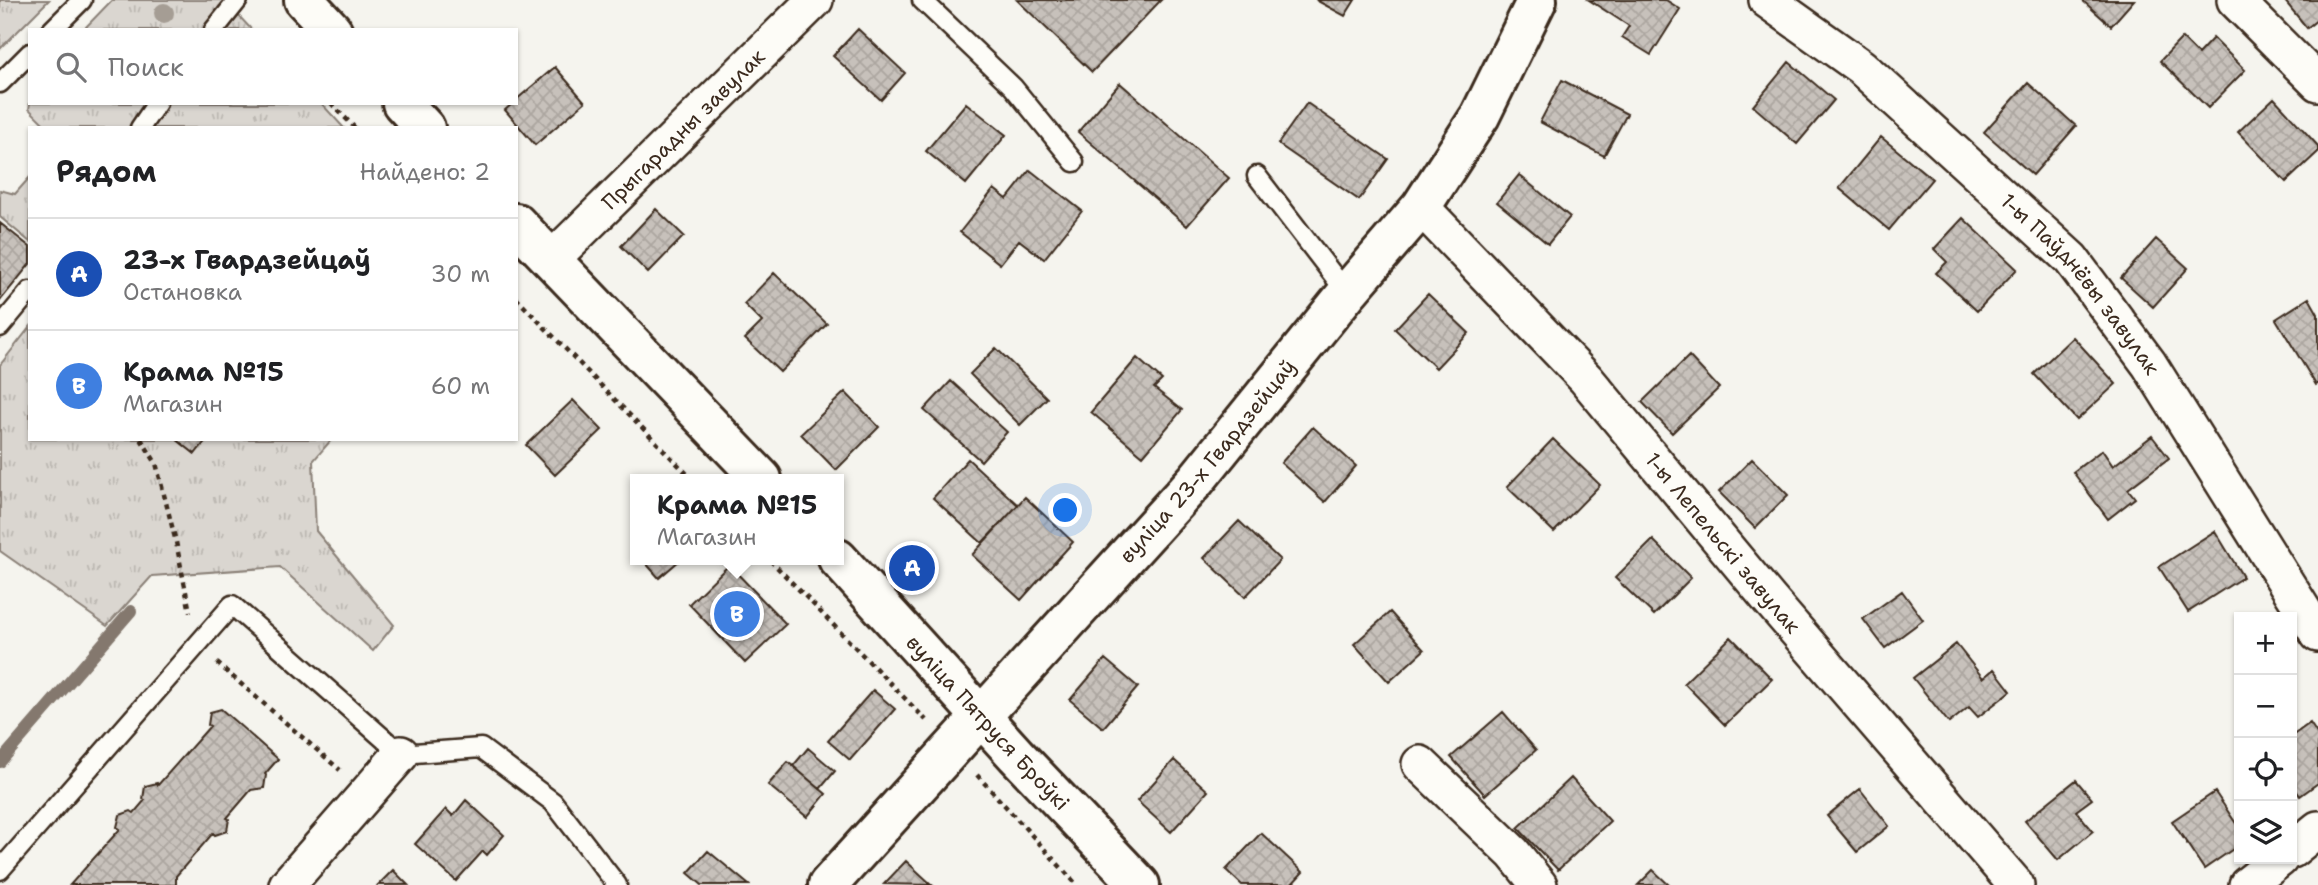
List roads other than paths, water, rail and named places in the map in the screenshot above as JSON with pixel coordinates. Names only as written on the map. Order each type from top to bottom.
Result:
[{"type":"street","points":[[304,0],[330,28]]},
{"type":"street","name":"Прыгарадны завулак","points":[[551,260],[815,0]]},
{"type":"street","name":"вуліца 23-х Гвардзейцаў","points":[[828,885],[1196,480],[1421,206],[1480,116],[1537,0]]},
{"type":"street","name":"1-ы Паўднёвы завулак","points":[[1767,0],[1861,67],[2071,259],[2149,364],[2318,634]]},
{"type":"street","points":[[2235,0],[2318,83]]},
{"type":"street","points":[[404,105],[423,126]]},
{"type":"street","name":"1-ы Лепельскі завулак","points":[[1421,206],[1586,379],[1769,599],[2016,885]]},
{"type":"street","points":[[518,225],[757,474]]},
{"type":"street","name":"вуліца Пятруся Броўкі","points":[[843,565],[1140,885]]},
{"type":"street","points":[[287,885],[401,754]]},
{"type":"street","points":[[1420,764],[1513,853],[1539,885]]},
{"type":"street","points":[[2297,846],[2318,829]]},
{"type":"street","points":[[2247,885],[2274,864]]},
{"type":"lane","points":[[54,28],[82,0]]},
{"type":"lane","points":[[216,28],[237,0]]},
{"type":"lane","points":[[922,0],[1013,87],[1074,162]]},
{"type":"lane","points":[[0,83],[28,55]]},
{"type":"lane","points":[[141,126],[156,105]]},
{"type":"lane","points":[[1257,176],[1347,293]]},
{"type":"lane","points":[[0,327],[28,293]]},
{"type":"lane","points":[[0,870],[232,605],[401,754],[481,748],[553,802],[617,885]]},
{"type":"waterway","points":[[0,762],[131,611]]},
{"type":"place","name":"23-х Гвардзейцаў","points":[[912,568]]},
{"type":"place","name":"Крама №15","points":[[737,614]]}]
